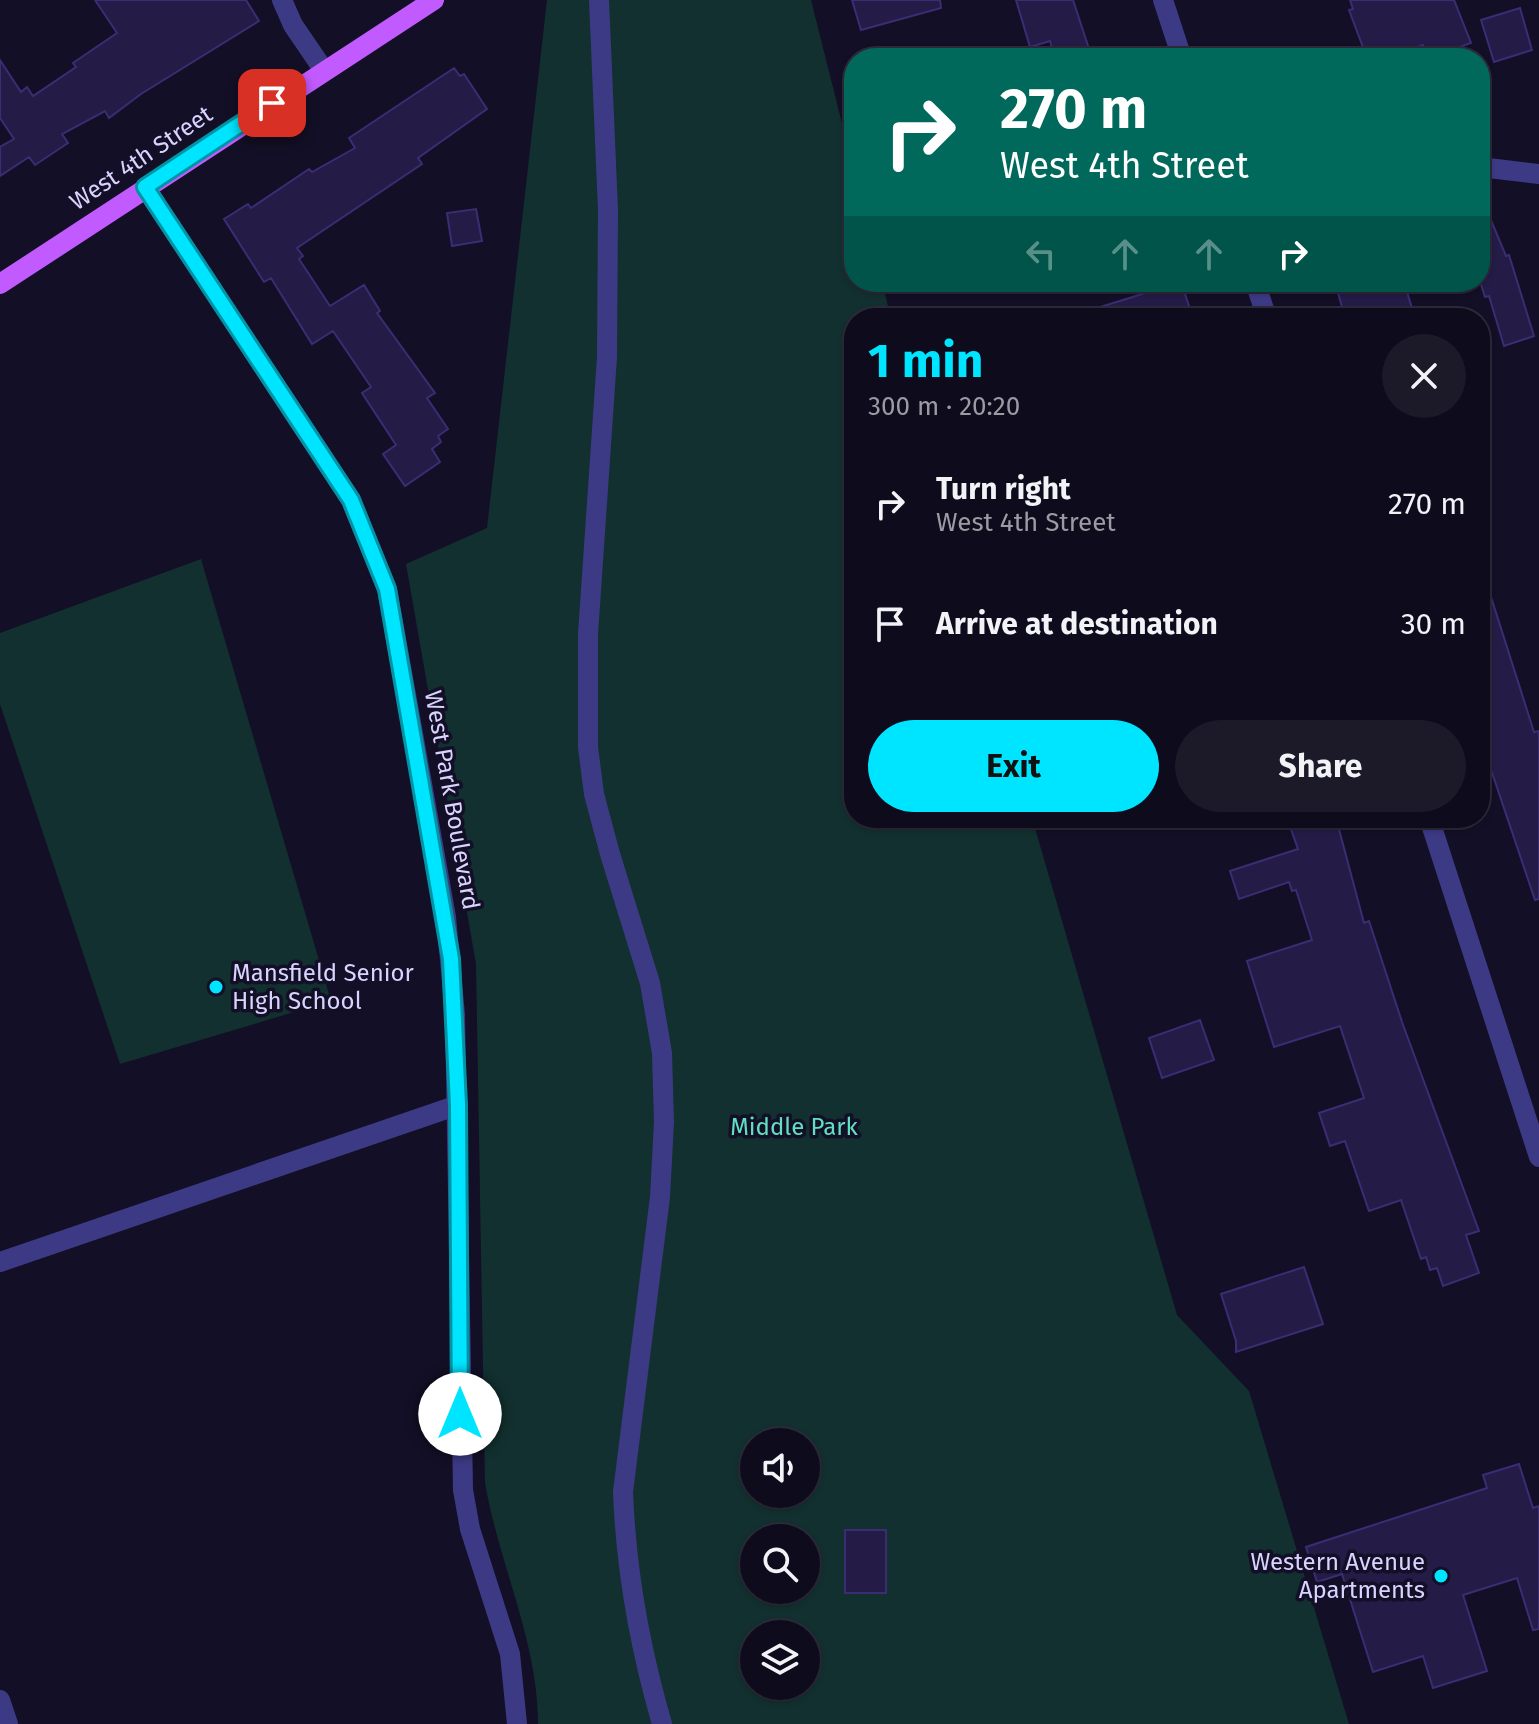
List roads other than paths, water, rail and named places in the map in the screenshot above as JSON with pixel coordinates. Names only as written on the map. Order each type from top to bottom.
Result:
[{"type":"main road","name":"West 4th Street","points":[[0,284],[323,69],[434,0]]},
{"type":"street","points":[[282,0],[323,69]]},
{"type":"street","points":[[599,0],[608,210],[607,357],[586,693],[594,794],[650,983],[662,1053],[664,1122],[660,1197],[623,1492],[625,1538],[637,1620],[662,1724]]},
{"type":"street","points":[[1163,0],[1179,48]]},
{"type":"street","points":[[1490,168],[1539,174]]},
{"type":"street","name":"West Park Boulevard","points":[[145,187],[351,500],[377,558],[400,653],[446,917],[455,1015],[463,1490],[470,1529],[510,1654],[517,1724]]},
{"type":"street","points":[[1432,828],[1539,1157]]},
{"type":"street","points":[[0,1262],[458,1105]]},
{"type":"street","points":[[0,1700],[8,1724]]},
{"type":"place","name":"Mansfield Senior High School","points":[[216,987]]},
{"type":"place","name":"Western Avenue Apartments","points":[[1441,1576]]},
{"type":"park label","name":"Middle Park","points":[[794,1127]]}]
